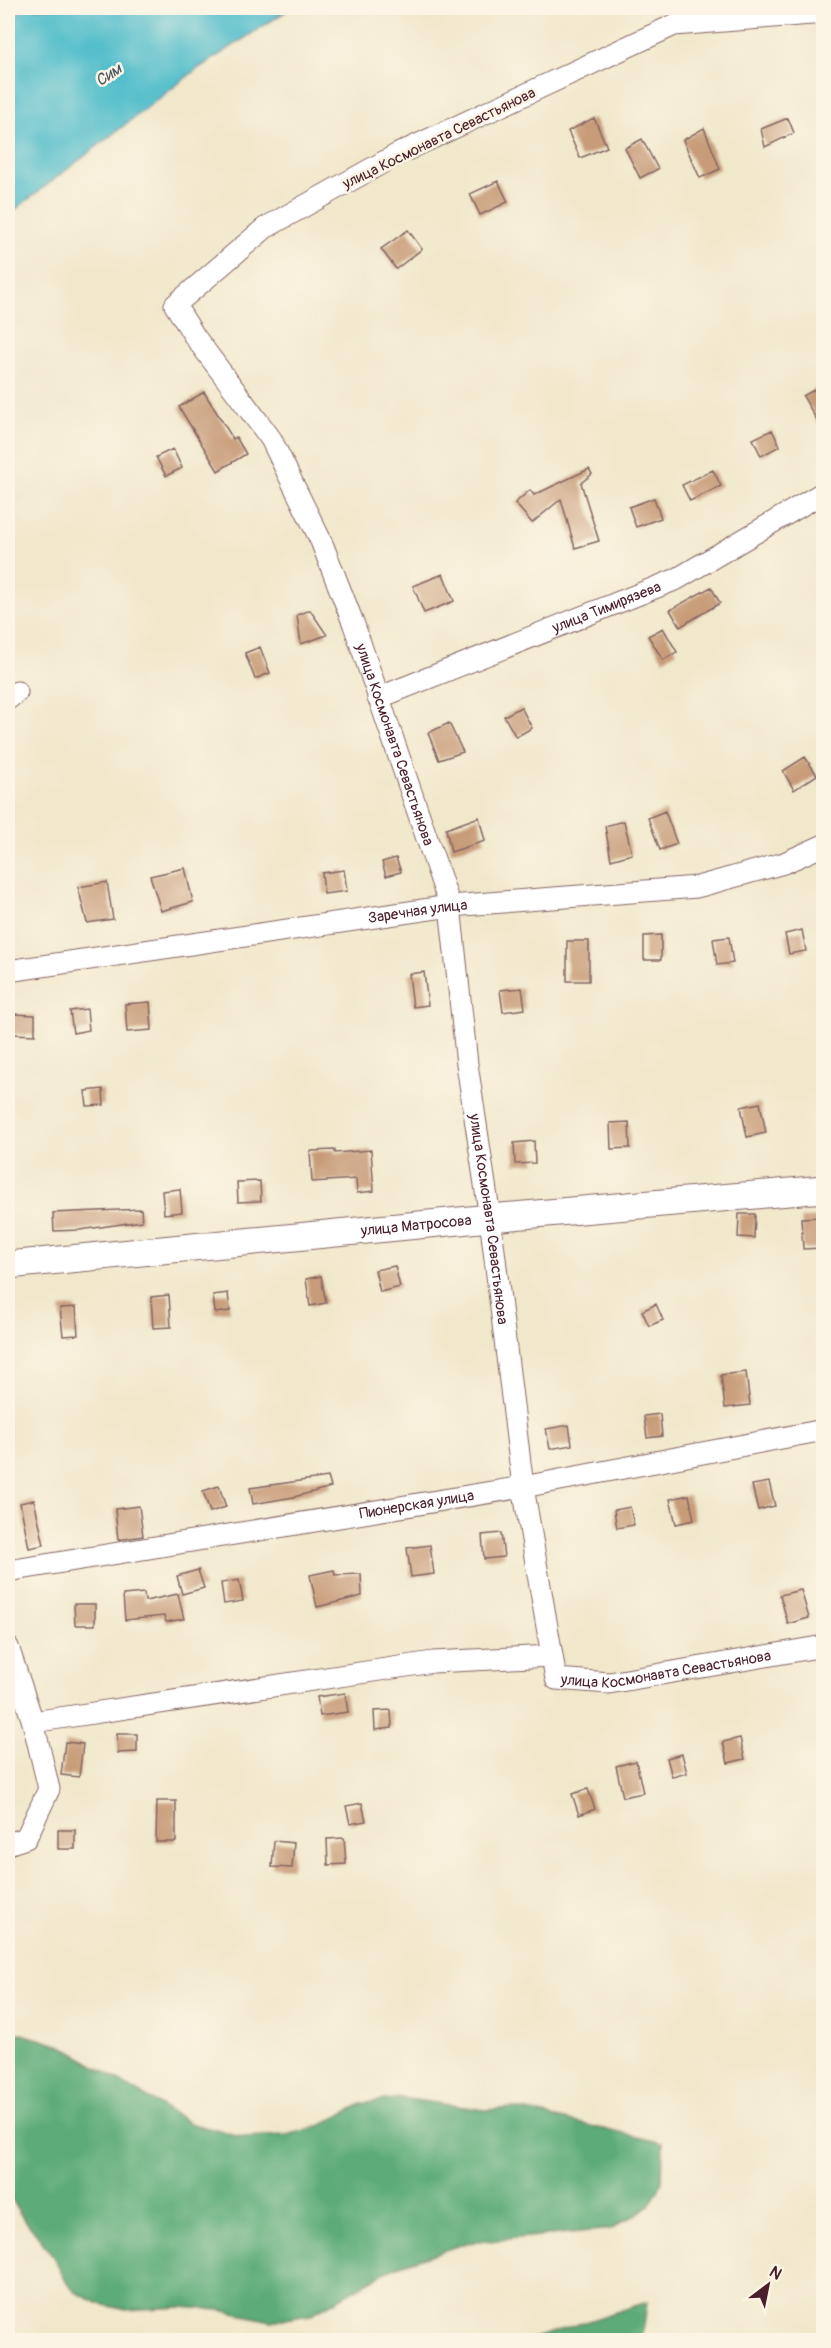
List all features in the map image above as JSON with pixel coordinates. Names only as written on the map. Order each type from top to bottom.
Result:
[{"type":"main road","name":"улица Матросова","points":[[8,1265],[490,1218],[824,1189]]},
{"type":"street","name":"улица Космонавта Севастьянова","points":[[824,12],[674,25],[398,154],[265,228],[175,305],[195,337],[271,440],[321,541],[354,625],[450,906],[467,1064],[490,1218],[523,1487],[555,1679],[609,1683],[824,1646]]},
{"type":"street","name":"улица Тимирязева","points":[[378,698],[677,579],[824,492]]},
{"type":"street","name":"Заречная улица","points":[[8,971],[450,906],[697,887],[784,863],[824,845]]},
{"type":"street","name":"Пионерская улица","points":[[8,1571],[523,1487],[824,1430]]},
{"type":"street","points":[[8,1647],[33,1722],[49,1789],[16,1841]]},
{"type":"street","points":[[33,1722],[434,1662],[552,1656]]},
{"type":"green space","points":[[19,2033],[62,2046],[189,2123],[243,2137],[287,2135],[320,2126],[361,2104],[400,2098],[485,2110],[514,2108],[663,2143],[662,2182],[649,2206],[612,2229],[466,2243],[394,2267],[310,2315],[271,2321],[220,2310],[181,2307],[126,2310],[100,2304],[75,2292],[67,2283],[51,2253],[21,2215],[8,2192],[8,2035]]},
{"type":"green space","points":[[647,2302],[642,2340],[529,2340]]},
{"type":"water","name":"Сим","points":[[25,8],[291,8],[197,69],[8,215],[8,21]]},
{"type":"building","points":[[594,118],[607,147],[580,158],[568,131]]},
{"type":"building","points":[[788,118],[794,133],[765,147],[761,129]]},
{"type":"building","points":[[704,128],[720,169],[700,178],[683,140]]},
{"type":"building","points":[[642,139],[658,169],[640,178],[625,148]]},
{"type":"building","points":[[498,181],[508,202],[480,215],[470,194]]},
{"type":"building","points":[[408,230],[422,249],[396,269],[381,249]]},
{"type":"building","points":[[824,384],[824,433],[803,396]]},
{"type":"building","points":[[204,392],[233,439],[236,437],[246,454],[218,471],[179,407]]},
{"type":"building","points":[[772,430],[780,446],[761,456],[753,439]]},
{"type":"building","points":[[173,449],[182,468],[166,476],[156,457]]},
{"type":"building","points":[[589,469],[592,474],[581,483],[599,541],[575,548],[561,499],[532,523],[515,503],[530,490],[534,495]]},
{"type":"building","points":[[713,470],[721,486],[690,501],[682,485]]},
{"type":"building","points":[[654,498],[661,518],[636,527],[629,507]]},
{"type":"building","points":[[443,574],[454,601],[424,613],[413,586]]},
{"type":"building","points":[[711,587],[720,603],[680,627],[670,610]]},
{"type":"building","points":[[310,610],[327,635],[301,644],[297,615]]},
{"type":"building","points":[[663,628],[677,652],[663,660],[648,636]]},
{"type":"building","points":[[260,647],[270,673],[255,679],[245,653]]},
{"type":"building","points":[[521,707],[532,728],[516,737],[504,716]]},
{"type":"building","points":[[449,723],[463,752],[439,760],[428,733]]},
{"type":"building","points":[[805,757],[817,775],[794,790],[783,771]]},
{"type":"building","points":[[665,811],[677,844],[660,850],[648,818]]},
{"type":"building","points":[[479,817],[485,841],[451,852],[446,829]]},
{"type":"building","points":[[624,821],[632,854],[611,860],[605,826]]},
{"type":"building","points":[[396,858],[401,872],[386,876],[382,862]]},
{"type":"building","points":[[185,868],[193,902],[161,911],[150,876]]},
{"type":"building","points":[[344,870],[347,891],[324,894],[322,873]]},
{"type":"building","points":[[107,882],[113,919],[87,923],[78,887]]},
{"type":"building","points":[[802,930],[806,951],[789,954],[785,934]]},
{"type":"building","points":[[661,935],[661,960],[644,960],[644,936]]},
{"type":"building","points":[[729,937],[733,963],[717,965],[713,939]]},
{"type":"building","points":[[567,941],[589,941],[589,981],[567,981]]},
{"type":"building","points":[[424,972],[428,1005],[413,1007],[409,974]]},
{"type":"building","points":[[522,988],[525,1009],[503,1012],[500,990]]},
{"type":"building","points":[[150,1002],[152,1030],[127,1032],[125,1004]]},
{"type":"building","points":[[87,1009],[89,1030],[73,1033],[70,1011]]},
{"type":"building","points":[[13,1014],[35,1015],[35,1035],[12,1034]]},
{"type":"building","points":[[103,1089],[104,1105],[87,1106],[85,1091]]},
{"type":"building","points":[[760,1103],[766,1133],[747,1137],[741,1107]]},
{"type":"building","points":[[629,1122],[630,1148],[611,1149],[610,1123]]},
{"type":"building","points":[[534,1141],[535,1163],[515,1164],[514,1143]]},
{"type":"building","points":[[335,1150],[335,1153],[371,1150],[374,1191],[357,1193],[356,1179],[312,1182],[310,1151]]},
{"type":"building","points":[[260,1181],[261,1201],[238,1202],[237,1182]]},
{"type":"building","points":[[180,1189],[182,1212],[164,1214],[162,1191]]},
{"type":"building","points":[[141,1209],[142,1221],[80,1230],[54,1231],[53,1213]]},
{"type":"building","points":[[739,1214],[755,1214],[754,1238],[738,1237]]},
{"type":"building","points":[[821,1217],[822,1248],[803,1249],[801,1218]]},
{"type":"building","points":[[395,1266],[400,1287],[380,1292],[375,1270]]},
{"type":"building","points":[[321,1276],[326,1303],[310,1306],[306,1279]]},
{"type":"building","points":[[228,1293],[230,1311],[215,1313],[213,1295]]},
{"type":"building","points":[[169,1295],[171,1327],[153,1328],[151,1297]]},
{"type":"building","points":[[656,1304],[663,1320],[649,1326],[642,1311]]},
{"type":"building","points":[[76,1307],[78,1335],[63,1336],[60,1308]]},
{"type":"building","points":[[746,1372],[750,1405],[725,1408],[721,1375]]},
{"type":"building","points":[[660,1414],[662,1436],[647,1438],[644,1416]]},
{"type":"building","points":[[569,1425],[572,1445],[550,1449],[546,1429]]},
{"type":"building","points":[[328,1477],[331,1487],[294,1497],[253,1504],[250,1488]]},
{"type":"building","points":[[769,1482],[775,1506],[758,1510],[752,1485]]},
{"type":"building","points":[[219,1486],[226,1507],[210,1512],[203,1491]]},
{"type":"building","points":[[689,1495],[694,1520],[676,1524],[670,1499]]},
{"type":"building","points":[[34,1500],[44,1545],[29,1548],[20,1503]]},
{"type":"building","points":[[139,1506],[143,1536],[118,1540],[115,1509]]},
{"type":"building","points":[[630,1507],[634,1525],[617,1528],[614,1510]]},
{"type":"building","points":[[501,1533],[504,1557],[484,1559],[482,1535]]},
{"type":"building","points":[[430,1545],[434,1574],[411,1577],[407,1548]]},
{"type":"building","points":[[198,1570],[204,1588],[182,1594],[177,1576]]},
{"type":"building","points":[[334,1570],[335,1575],[361,1574],[362,1596],[317,1607],[310,1575]]},
{"type":"building","points":[[239,1580],[243,1601],[224,1604],[221,1583]]},
{"type":"building","points":[[801,1590],[809,1618],[788,1624],[780,1595]]},
{"type":"building","points":[[144,1593],[145,1601],[178,1594],[184,1619],[166,1622],[164,1616],[125,1620],[123,1595]]},
{"type":"building","points":[[74,1604],[95,1604],[95,1625],[75,1625]]},
{"type":"building","points":[[345,1693],[348,1712],[320,1716],[317,1697]]},
{"type":"building","points":[[391,1710],[392,1728],[375,1730],[374,1711]]},
{"type":"building","points":[[117,1734],[137,1734],[137,1752],[118,1753]]},
{"type":"building","points":[[740,1738],[745,1759],[728,1763],[723,1742]]},
{"type":"building","points":[[65,1742],[83,1744],[79,1777],[61,1775]]},
{"type":"building","points":[[682,1754],[687,1773],[672,1777],[667,1758]]},
{"type":"building","points":[[636,1761],[643,1793],[623,1797],[616,1766]]},
{"type":"building","points":[[588,1789],[595,1809],[579,1815],[572,1794]]},
{"type":"building","points":[[157,1801],[176,1801],[176,1842],[156,1842]]},
{"type":"building","points":[[362,1803],[366,1821],[350,1824],[346,1806]]},
{"type":"building","points":[[58,1830],[75,1830],[75,1849],[58,1849]]},
{"type":"building","points":[[344,1838],[346,1864],[328,1865],[327,1839]]},
{"type":"building","points":[[274,1841],[294,1843],[292,1868],[272,1867]]}]
